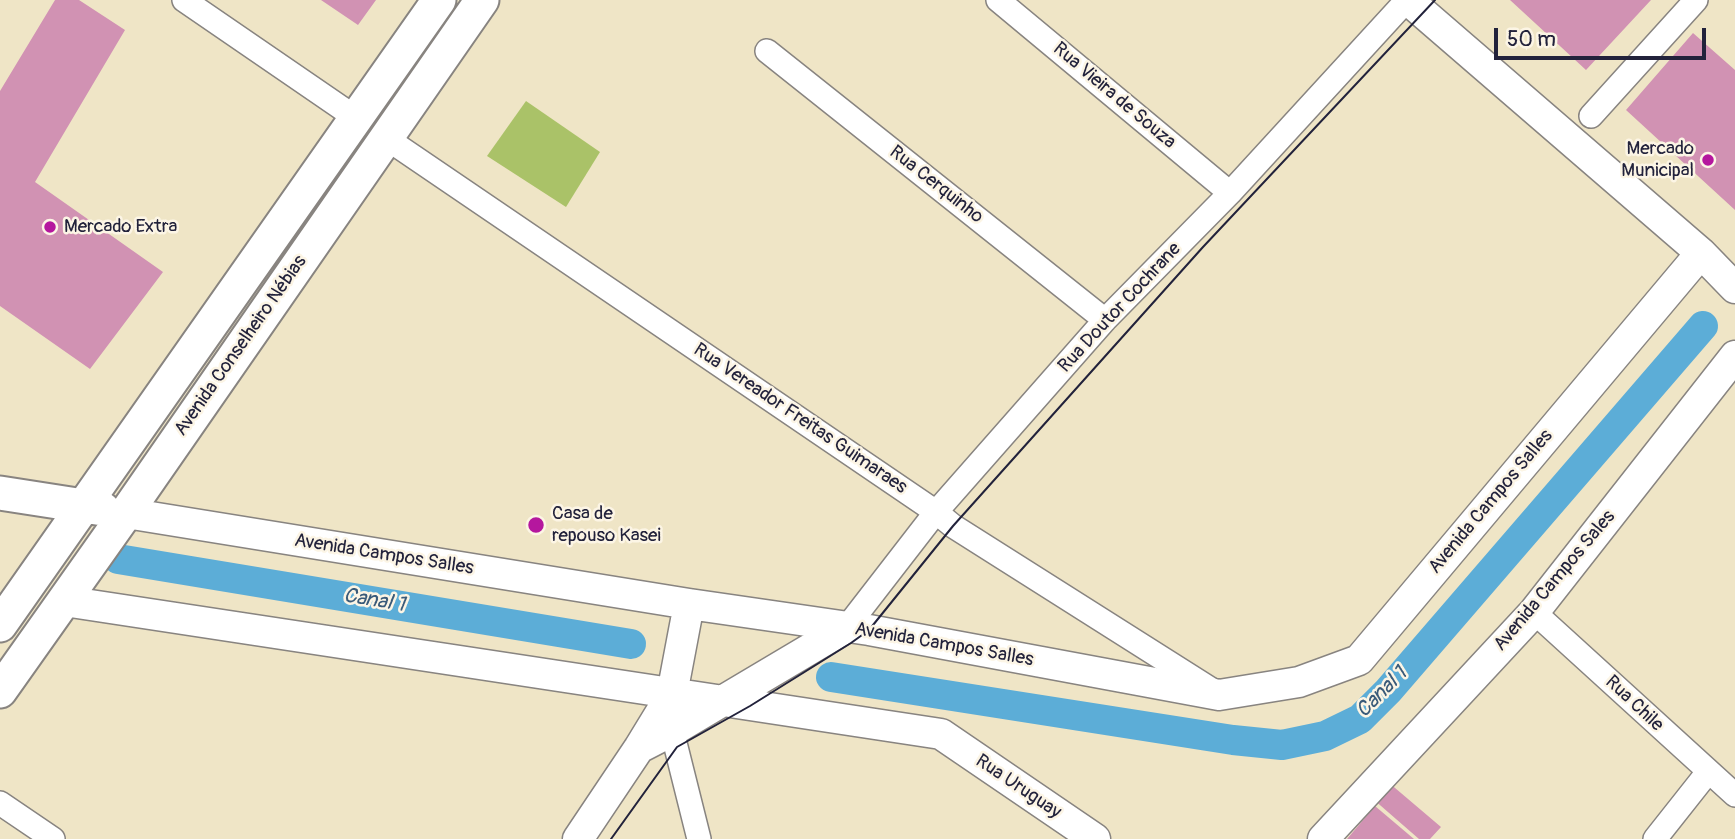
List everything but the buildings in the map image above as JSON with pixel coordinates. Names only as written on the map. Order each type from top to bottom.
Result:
[{"type":"main road","name":"Avenida Conselheiro Nébias","points":[[0,625],[11,593],[84,506],[439,0]]},
{"type":"main road","name":"Avenida Conselheiro Nébias","points":[[0,691],[482,0]]},
{"type":"main road","name":"Avenida Campos Salles","points":[[0,493],[126,513]]},
{"type":"main road","points":[[11,593],[64,601]]},
{"type":"street","points":[[184,0],[356,118]]},
{"type":"street","name":"Rua Vieira de Souza","points":[[998,0],[1230,193]]},
{"type":"street","points":[[1407,0],[1702,253],[1735,288]]},
{"type":"street","name":"Rua Doutor Cochrane","points":[[847,627],[936,512],[1105,320],[1230,193],[1407,0]]},
{"type":"street","points":[[1591,116],[1696,0]]},
{"type":"street","name":"Rua Cerquinho","points":[[767,51],[1105,320]]},
{"type":"street","name":"Rua Vereador Freitas Guimaraes","points":[[386,138],[953,526],[1219,695]]},
{"type":"street","name":"Avenida Campos Salles","points":[[126,513],[689,604],[869,629],[1219,695],[1299,682],[1359,660],[1702,253]]},
{"type":"street","name":"Avenida Campos Sales","points":[[1323,839],[1534,612],[1735,356]]},
{"type":"street","points":[[64,601],[719,701]]},
{"type":"street","points":[[578,839],[672,694],[689,604]]},
{"type":"street","name":"Rua Chile","points":[[1534,612],[1735,795]]},
{"type":"street","points":[[639,748],[847,627]]},
{"type":"street","name":"Rua Uruguay","points":[[719,701],[941,734],[1095,839]]},
{"type":"street","points":[[672,731],[699,839]]},
{"type":"street","points":[[1655,839],[1708,772]]},
{"type":"street","points":[[0,803],[53,839]]},
{"type":"green space","points":[[526,101],[600,152],[566,207],[487,156]]},
{"type":"waterway","name":"Canal 1","points":[[831,677],[1233,740],[1282,745],[1325,736],[1360,719],[1388,691],[1703,326]]},
{"type":"waterway","name":"Canal 1","points":[[118,559],[631,644]]},
{"type":"tram line","points":[[611,839],[677,747],[750,706],[869,630],[953,526],[1203,247],[1435,0]]},
{"type":"place","name":"Mercado Municipal","points":[[1708,160]]},
{"type":"place","name":"Mercado Extra","points":[[50,227]]},
{"type":"place","name":"Casa de repouso Kasei","points":[[536,525]]}]
